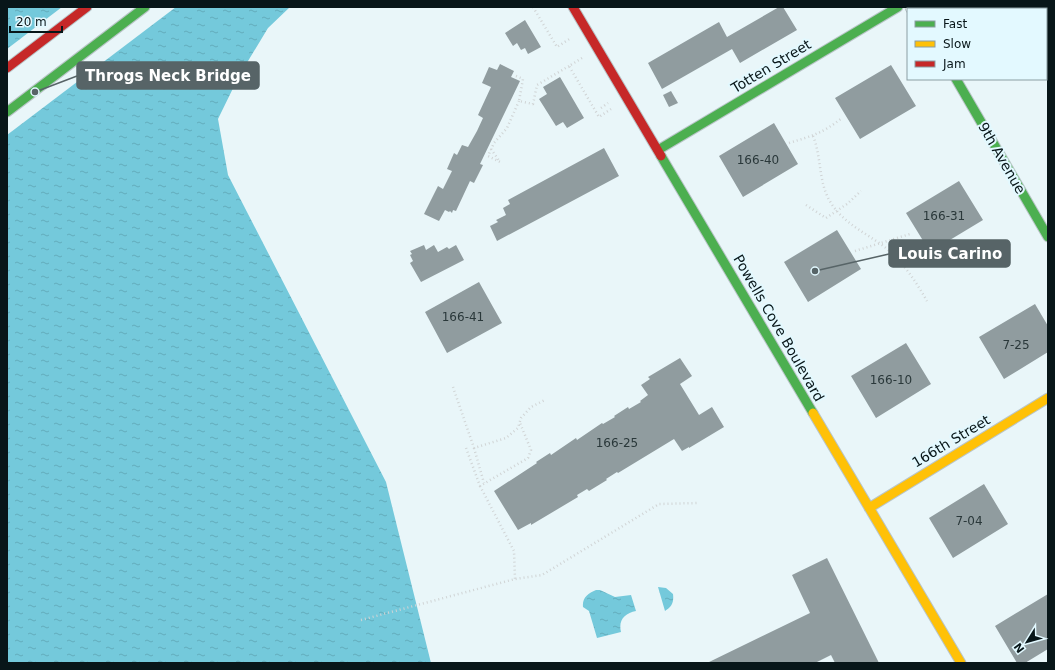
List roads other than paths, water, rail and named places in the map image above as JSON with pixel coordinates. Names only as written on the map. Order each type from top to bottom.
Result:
[{"type":"main road","points":[[7,68],[87,7]]},
{"type":"main road","points":[[7,112],[145,7]]},
{"type":"main road","name":"Powells Cove Boulevard","points":[[573,7],[961,663]]},
{"type":"main road","name":"Totten Street","points":[[658,150],[898,7]]},
{"type":"main road","name":"9th Avenue","points":[[957,80],[1048,237]]},
{"type":"main road","name":"166th Street","points":[[868,508],[1048,398]]},
{"type":"water","points":[[7,7],[290,7],[268,28],[239,76],[218,119],[228,175],[386,482],[431,663],[7,663]]},
{"type":"water","points":[[658,587],[666,588],[673,594],[672,604],[665,611]]},
{"type":"water","points":[[596,590],[600,590],[615,597],[631,595],[636,611],[629,613],[623,618],[620,628],[621,632],[597,638],[589,611],[583,607],[583,601],[586,596]]},
{"type":"place","name":"Throgs Neck Bridge","points":[[35,92]]},
{"type":"place","name":"Louis Carino","points":[[815,271]]}]
